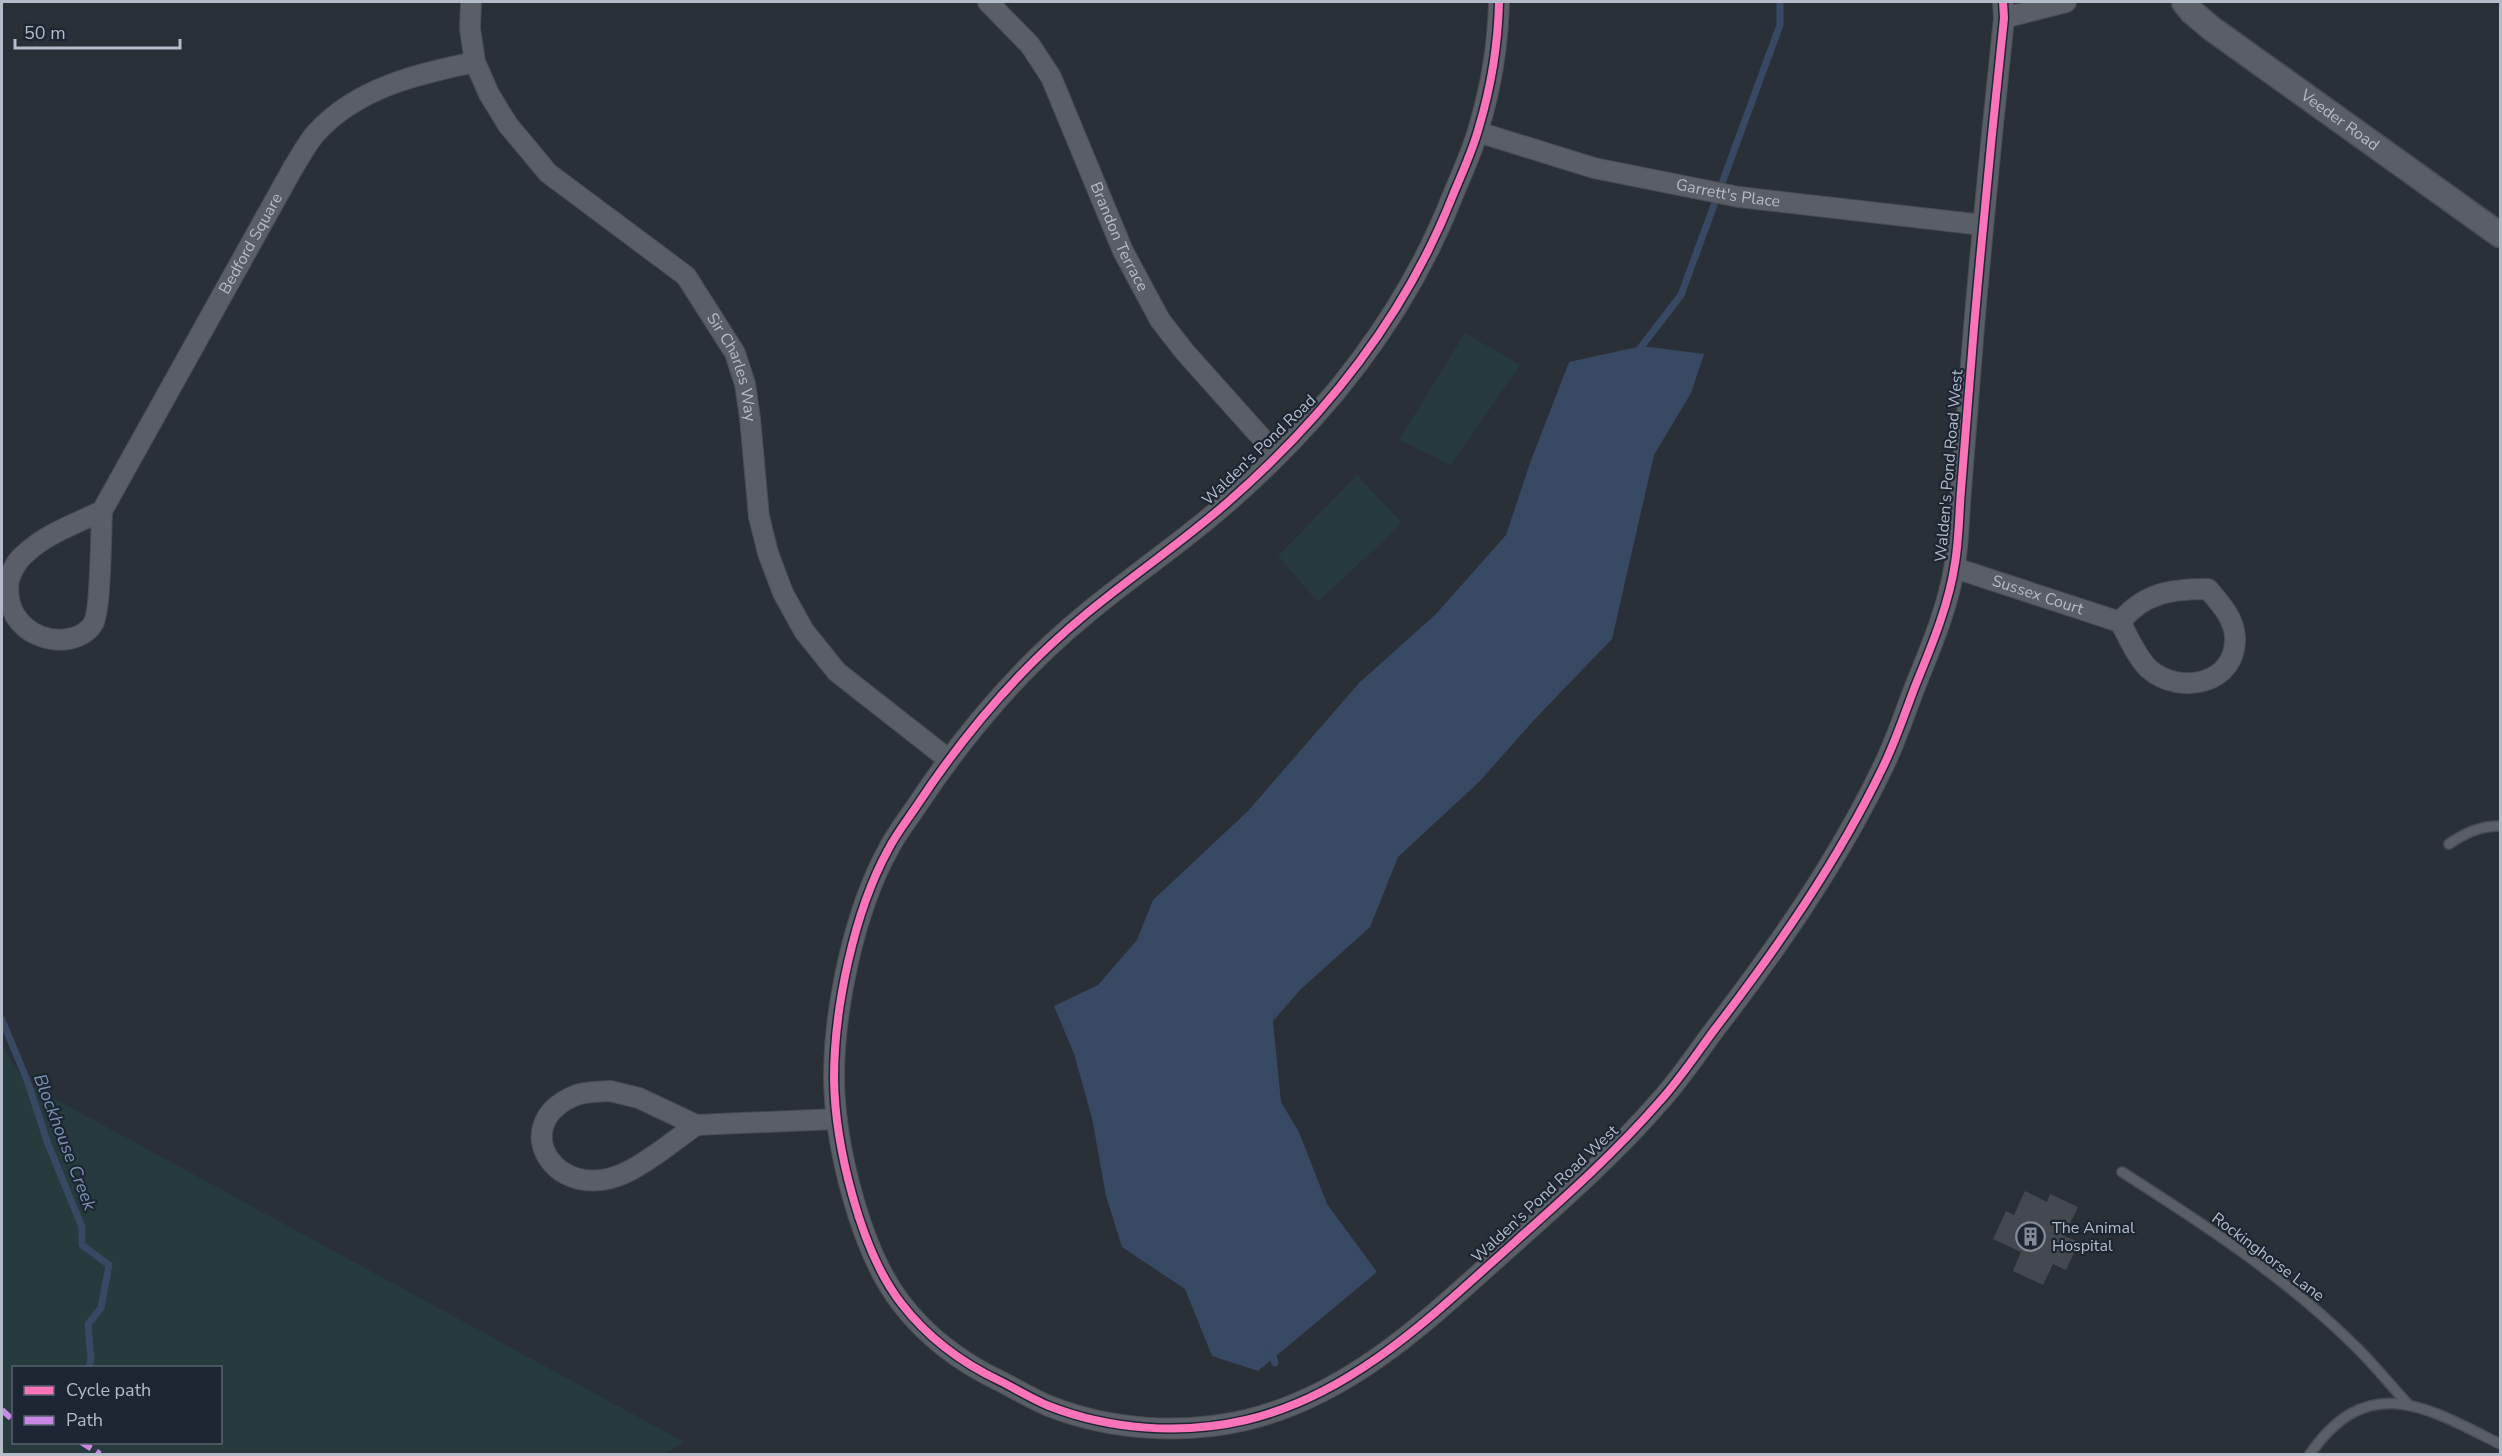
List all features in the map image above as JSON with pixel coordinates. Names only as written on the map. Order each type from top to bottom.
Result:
[{"type":"street","name":"Sir Charles Way","points":[[471,2],[475,62],[489,94],[508,125],[548,173],[686,276],[735,353],[745,384],[759,517],[768,554],[783,593],[811,640],[837,672],[948,759]]},
{"type":"street","name":"Brandon Terrace","points":[[988,2],[1030,45],[1051,77],[1123,251],[1160,321],[1277,455]]},
{"type":"street","name":"Walden's Pond Road","points":[[857,930],[867,895],[888,848],[948,759],[992,705],[1071,627],[1228,502],[1305,428],[1347,379],[1407,293],[1435,241],[1478,132],[1492,71],[1499,2]]},
{"type":"street","points":[[2003,10],[2066,2]]},
{"type":"street","name":"Veeder Road","points":[[2184,2],[2211,28],[2500,235]]},
{"type":"street","name":"Walden's Pond Road West","points":[[857,930],[837,1031],[834,1083],[837,1119],[848,1184],[879,1269],[902,1305],[948,1351],[975,1369],[1049,1406],[1102,1422],[1168,1429],[1198,1428],[1251,1419],[1326,1391],[1365,1367],[1436,1312],[1591,1173],[1664,1097],[1757,974],[1834,858],[1886,762],[1935,637],[1954,568],[2003,10]]},
{"type":"street","name":"Bedford Square","points":[[102,510],[45,539],[27,551],[16,563],[4,591],[4,608],[11,622],[23,632],[53,640],[71,637],[87,630],[94,623],[99,593],[102,510],[293,168],[315,133],[348,105],[389,84],[414,75],[475,62]]},
{"type":"street","name":"Garrett's Place","points":[[1478,132],[1594,168],[1739,197],[1983,225]]},
{"type":"street","name":"Sussex Court","points":[[1954,568],[2120,622]]},
{"type":"street","points":[[2177,589],[2208,589],[2226,609],[2229,618],[2235,637],[2231,658],[2222,671],[2204,683],[2173,683],[2149,669],[2120,622],[2133,607],[2151,598],[2177,589]]},
{"type":"street","points":[[696,1125],[627,1173],[600,1180],[577,1180],[554,1167],[545,1152],[542,1138],[547,1114],[558,1104],[576,1095],[610,1091],[639,1098],[696,1125],[837,1119]]},
{"type":"lane","points":[[2448,844],[2479,828],[2500,826]]},
{"type":"lane","name":"Rockinghorse Lane","points":[[2122,1172],[2280,1281],[2353,1344],[2409,1405]]},
{"type":"lane","points":[[2310,1455],[2321,1438],[2352,1412],[2374,1404],[2409,1405],[2435,1411],[2500,1444]]},
{"type":"green space","points":[[1465,333],[1520,365],[1451,465],[1399,440]]},
{"type":"green space","points":[[1357,475],[1402,523],[1318,602],[1278,556]]},
{"type":"green space","points":[[2,1045],[26,1083],[684,1442],[664,1454],[2,1454]]},
{"type":"water","points":[[1642,346],[1704,354],[1691,393],[1654,455],[1612,639],[1534,720],[1479,782],[1398,857],[1370,927],[1301,989],[1273,1021],[1281,1102],[1299,1132],[1327,1204],[1377,1272],[1258,1371],[1212,1356],[1185,1289],[1122,1247],[1106,1196],[1092,1118],[1074,1054],[1054,1006],[1098,985],[1137,940],[1153,900],[1248,811],[1359,683],[1436,614],[1506,535],[1530,463],[1569,362]]},
{"type":"building","name":"The Animal Hospital","points":[[2025,1191],[2047,1202],[2050,1194],[2078,1207],[2064,1236],[2079,1242],[2066,1270],[2053,1264],[2043,1285],[2013,1271],[2021,1252],[1993,1239],[2006,1211],[2014,1215]]},
{"type":"waterway","points":[[1638,351],[1681,295],[1780,25],[1780,2]]},
{"type":"waterway","name":"Blockhouse Creek","points":[[2,1020],[82,1227],[82,1245],[109,1265],[101,1308],[88,1324],[89,1366]]},
{"type":"waterway","points":[[1271,1350],[1275,1363]]},
{"type":"marked path","points":[[2,1410],[12,1419]]},
{"type":"marked path","points":[[84,1444],[100,1454]]},
{"type":"cycle path","points":[[1499,2],[1493,65],[1474,144],[1434,239],[1387,322],[1360,361],[1330,398],[1265,468],[1212,516],[1062,635],[1016,679],[974,727],[936,778],[888,850],[865,902],[856,931],[848,961],[838,1022],[835,1051],[835,1105],[852,1196],[873,1255],[886,1281],[901,1303],[922,1327],[946,1348],[972,1366],[1030,1397],[1072,1414],[1146,1428],[1197,1428],[1222,1425],[1281,1409],[1315,1395],[1347,1378],[1377,1358],[1406,1337],[1462,1289],[1577,1186],[1640,1123],[1681,1075],[1805,903],[1846,837],[1887,758],[1934,639],[1952,578],[1957,545],[1974,327],[2004,18],[2003,2]]},
{"type":"place","name":"The Animal Hospital","points":[[2031,1237]]}]
